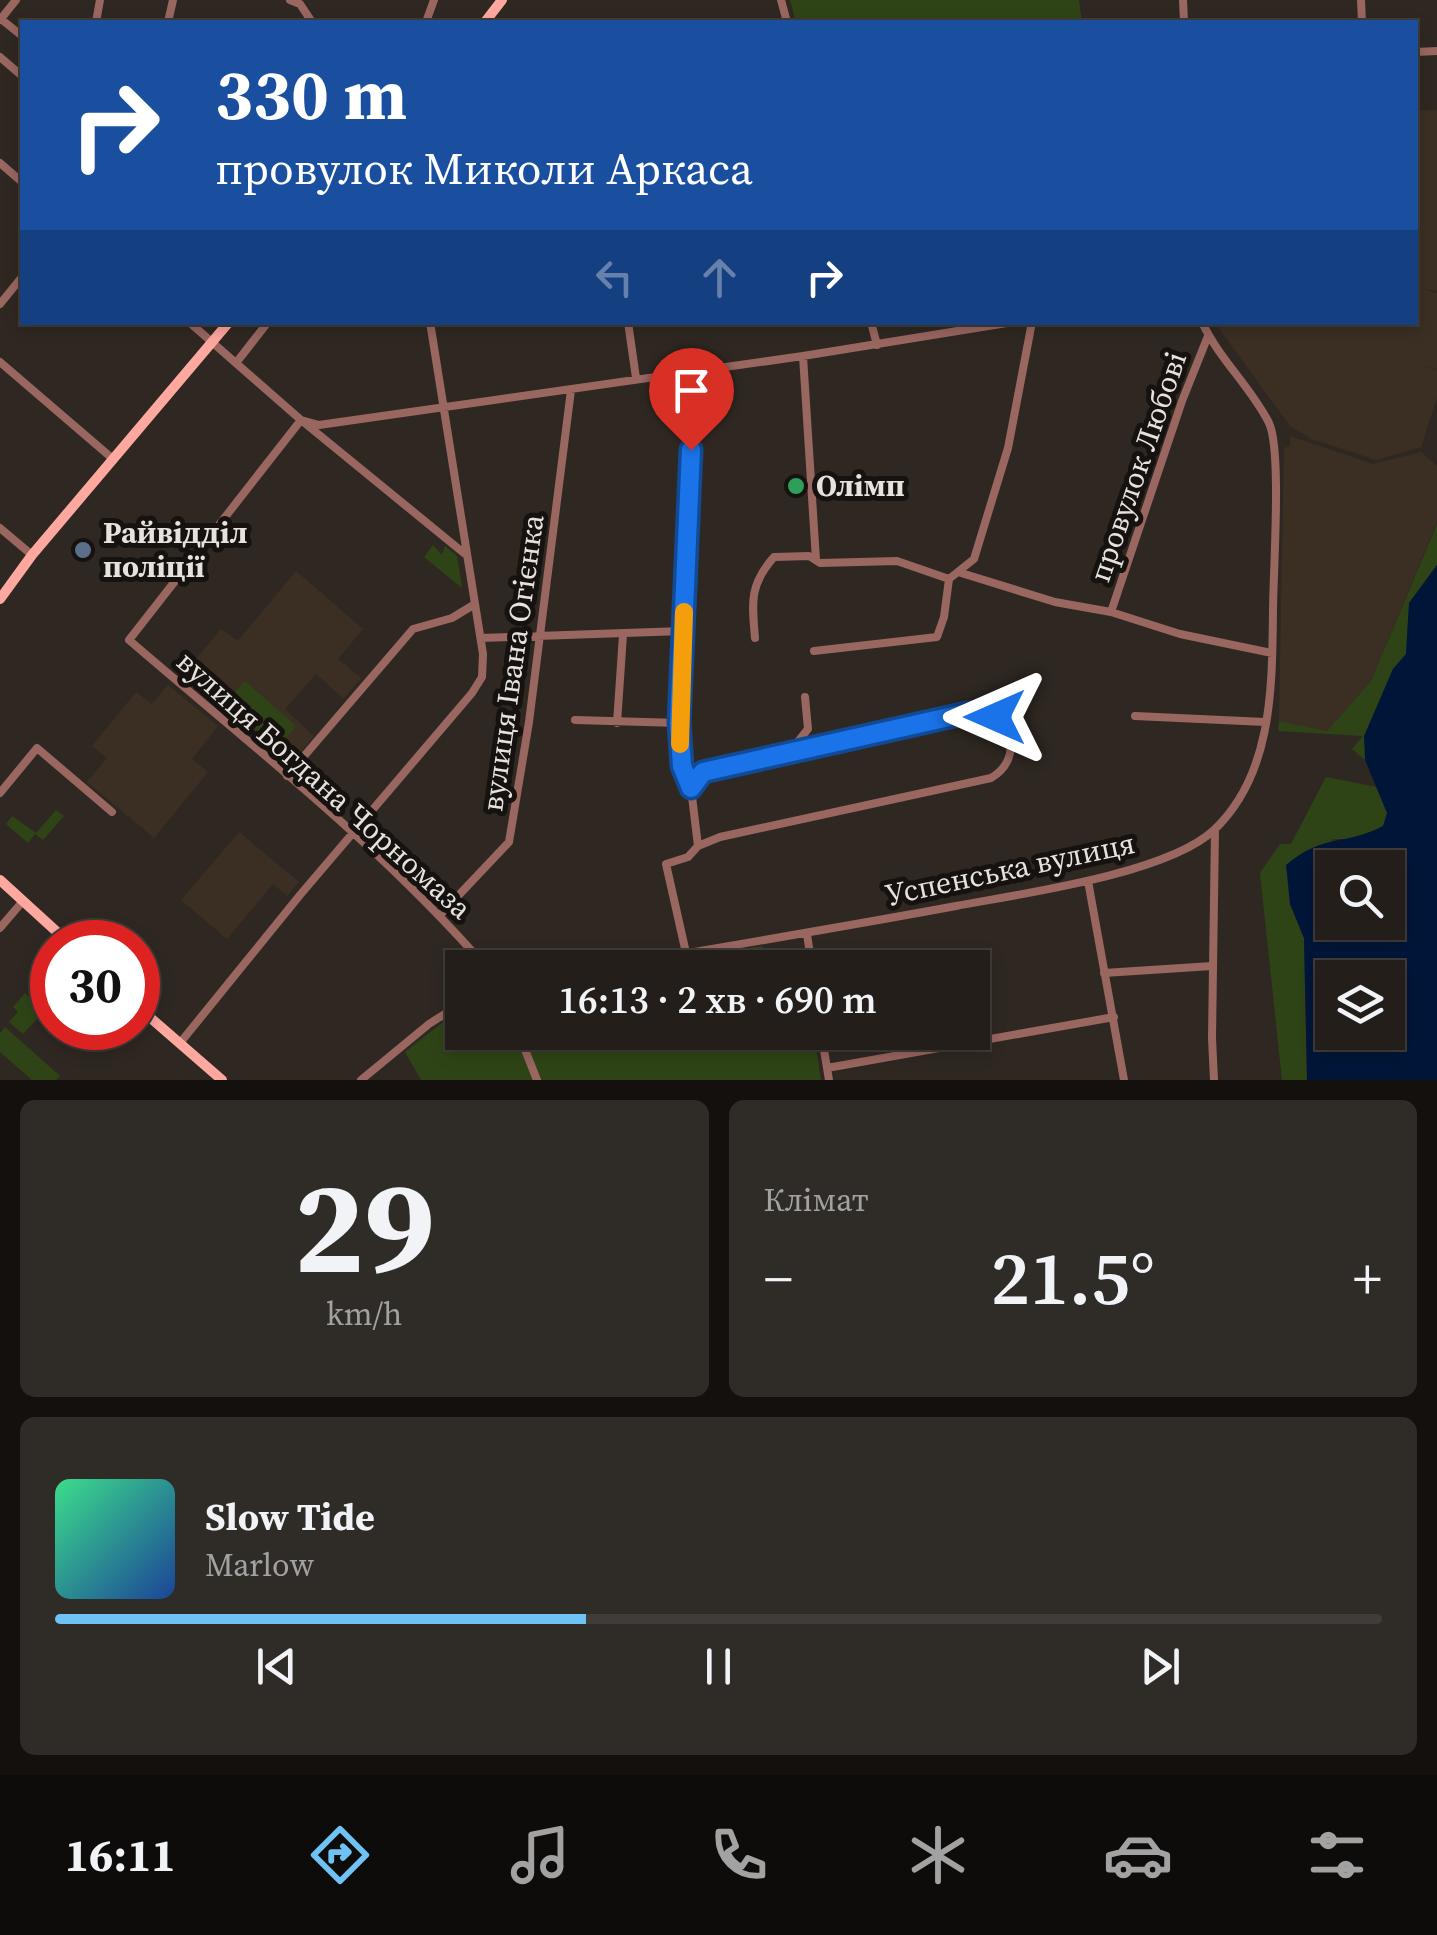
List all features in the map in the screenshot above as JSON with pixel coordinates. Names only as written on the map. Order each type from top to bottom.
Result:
[{"type":"main road","points":[[0,599],[32,555],[226,325]]},
{"type":"main road","points":[[0,880],[44,920]]},
{"type":"main road","points":[[160,1026],[222,1080]]},
{"type":"street","points":[[16,0],[1,16],[20,34]]},
{"type":"street","points":[[290,0],[300,4],[311,20]]},
{"type":"street","points":[[0,57],[20,74]]},
{"type":"street","points":[[0,163],[20,180]]},
{"type":"street","points":[[0,304],[20,279]]},
{"type":"street","points":[[192,325],[464,554]]},
{"type":"street","points":[[236,363],[266,325]]},
{"type":"street","points":[[180,1043],[478,684],[483,667],[481,638],[464,554],[446,406],[431,325]]},
{"type":"street","points":[[628,325],[636,378]]},
{"type":"street","points":[[872,325],[877,345]]},
{"type":"street","points":[[302,420],[319,425],[996,325]]},
{"type":"street","points":[[814,651],[937,636],[944,618],[949,579],[974,560],[997,485],[1018,404],[1019,378],[1031,325]]},
{"type":"street","name":"Успенська вулиця","points":[[705,950],[1088,881],[1182,850],[1215,830],[1236,804],[1261,752],[1266,722],[1272,653],[1274,468],[1271,430],[1203,325]]},
{"type":"street","name":"провулок Любові","points":[[1111,612],[1208,336]]},
{"type":"street","points":[[803,356],[816,560]]},
{"type":"street","points":[[0,362],[113,459]]},
{"type":"street","points":[[694,371],[679,723],[682,766],[691,788],[698,846]]},
{"type":"street","name":"вулиця Івана Огієнка","points":[[439,916],[509,842],[520,790],[571,390]]},
{"type":"street","name":"вулиця Богдана Чорномаза","points":[[302,420],[129,640],[352,834],[470,950]]},
{"type":"street","points":[[0,528],[32,555]]},
{"type":"street","points":[[755,638],[752,603],[758,575],[774,557],[809,556],[820,563],[897,561],[949,579]]},
{"type":"street","name":"провулок Любові","points":[[958,572],[1055,602],[1111,612],[1180,634],[1272,653]]},
{"type":"street","points":[[287,776],[413,629],[452,618],[475,604]]},
{"type":"street","points":[[481,638],[683,631]]},
{"type":"street","points":[[617,723],[623,635]]},
{"type":"street","points":[[788,754],[808,729],[805,696]]},
{"type":"street","points":[[685,950],[666,864],[692,855],[698,846],[720,838],[991,778],[1009,760],[1011,740],[1000,721],[974,712],[703,772],[691,788]]},
{"type":"street","points":[[1135,716],[1266,722]]},
{"type":"street","points":[[575,720],[679,723]]},
{"type":"street","points":[[0,793],[37,748],[112,812]]},
{"type":"street","points":[[1214,1080],[1215,830]]},
{"type":"street","points":[[1088,881],[1124,1080]]},
{"type":"street","points":[[0,928],[23,901]]},
{"type":"street","points":[[806,934],[809,950]]},
{"type":"street","points":[[1104,973],[1212,966]]},
{"type":"street","points":[[361,1080],[445,1014]]},
{"type":"street","points":[[827,1068],[1114,1016]]},
{"type":"street","points":[[525,1050],[537,1080]]},
{"type":"street","points":[[824,1050],[828,1080]]},
{"type":"shaded area","points":[[1437,110],[1437,291],[1421,288],[1437,293],[1437,369],[1416,364],[1437,370],[1437,398],[1421,447],[1376,460],[1312,439],[1290,426],[1216,325],[1418,325],[1418,111]]},
{"type":"shaded area","points":[[1290,436],[1373,464],[1421,452],[1437,466],[1437,522],[1371,681],[1327,731],[1279,721],[1284,448],[1290,446]]},
{"type":"shaded area","points":[[296,571],[363,629],[338,659],[361,678],[344,699],[316,674],[285,709],[314,736],[288,768],[182,676],[221,629],[238,641]]},
{"type":"shaded area","points":[[168,685],[218,726],[192,759],[208,772],[154,838],[87,782],[107,758],[92,746],[136,692],[152,704]]},
{"type":"shaded area","points":[[239,832],[299,882],[287,896],[273,884],[227,939],[181,900]]},
{"type":"green space","points":[[790,0],[1079,0],[1082,20],[795,20]]},
{"type":"green space","points":[[1437,524],[1437,565],[1409,603],[1406,654],[1393,669],[1365,735],[1365,760],[1352,749],[1363,736],[1278,731],[1279,721],[1327,731],[1371,681]]},
{"type":"green space","points":[[433,545],[442,555],[445,546],[457,556],[462,588],[424,557]]},
{"type":"green space","points":[[245,681],[296,726],[277,749],[225,703]]},
{"type":"green space","points":[[1326,777],[1376,787],[1388,813],[1383,826],[1358,839],[1333,839],[1326,850],[1315,850],[1315,866],[1290,904],[1304,938],[1307,1080],[1282,1080],[1260,873],[1280,844],[1291,844]]},
{"type":"green space","points":[[56,810],[64,816],[43,840],[35,834],[28,843],[6,824],[12,816],[36,833]]},
{"type":"green space","points":[[25,993],[30,998],[30,1027],[23,1034],[9,1022],[18,1012],[13,1007]]},
{"type":"green space","points":[[445,1020],[445,1050],[817,1050],[821,1080],[421,1080],[405,1052]]},
{"type":"green space","points":[[5,1027],[60,1076],[56,1080],[32,1080],[0,1052],[0,1033]]},
{"type":"water","points":[[1437,565],[1437,1080],[1307,1080],[1304,938],[1290,904],[1286,865],[1312,848],[1383,826],[1387,813],[1365,760],[1364,736],[1393,669],[1406,654],[1409,603]]},
{"type":"slow traffic","points":[[680,744],[684,612]]},
{"type":"place","name":"Олімп","points":[[796,486]]},
{"type":"place","name":"Райвідділ поліції","points":[[83,550]]},
{"type":"route","points":[[691,450],[679,723],[682,766],[691,788],[703,772],[967,713],[995,717]]}]
